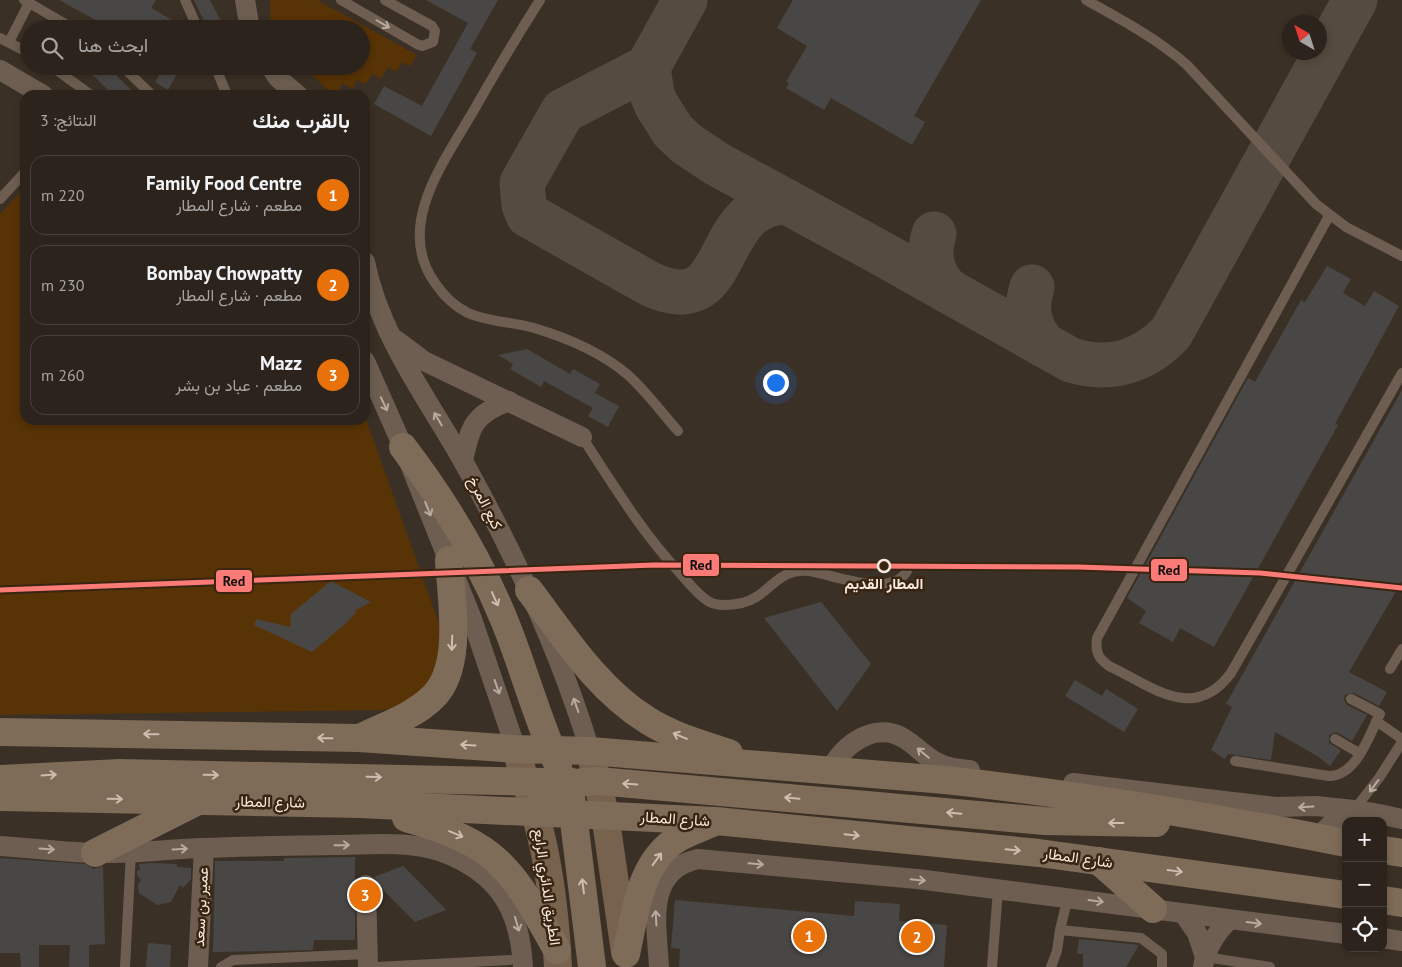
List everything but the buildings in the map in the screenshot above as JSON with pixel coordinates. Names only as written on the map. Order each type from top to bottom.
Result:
[{"type":"highway","points":[[403,447],[444,503],[485,576],[506,623],[552,751],[567,783],[574,814],[592,967]]},
{"type":"highway","points":[[359,738],[416,710],[434,696],[443,682],[452,650],[449,560]]},
{"type":"highway","points":[[529,590],[589,668],[623,703],[647,720],[684,738],[776,767]]},
{"type":"highway","points":[[0,732],[359,738],[516,749],[590,751],[1002,786],[1235,821],[1342,842]]},
{"type":"highway","points":[[516,749],[543,758],[554,767],[586,808],[605,814]]},
{"type":"highway","points":[[536,814],[538,804],[544,796],[578,777],[585,770],[588,765],[590,751]]},
{"type":"highway","points":[[0,779],[65,774],[120,773],[567,783],[598,781],[1045,821],[1090,823],[1235,821]]},
{"type":"highway","name":"شارع المطار","points":[[0,797],[360,804],[536,814],[605,814],[716,822],[1039,853],[1342,894]]},
{"type":"highway","points":[[94,853],[199,801]]},
{"type":"highway","points":[[360,804],[449,831],[469,840],[488,852],[510,872],[520,886],[557,958]]},
{"type":"highway","points":[[626,961],[642,888],[658,857],[677,839],[716,822]]},
{"type":"highway","points":[[1387,851],[1402,854]]},
{"type":"highway","points":[[1099,861],[1153,909]]},
{"type":"highway","points":[[1387,901],[1402,903]]},
{"type":"main road","name":"الطريق الدائري الرابع","points":[[516,749],[536,814],[547,866],[557,958]]},
{"type":"main road","points":[[590,751],[605,814],[626,961]]},
{"type":"street","points":[[245,0],[248,20]]},
{"type":"street","points":[[0,70],[34,90]]},
{"type":"street","points":[[276,75],[292,90]]},
{"type":"street","name":"كبع المرخ","points":[[370,286],[388,334],[463,461],[529,590],[564,672],[590,751]]},
{"type":"street","points":[[388,334],[424,361],[582,437]]},
{"type":"street","points":[[370,372],[403,447],[476,628],[516,749]]},
{"type":"street","points":[[463,461],[468,436],[475,422],[487,410],[509,401]]},
{"type":"street","points":[[830,771],[839,755],[846,748],[864,736],[880,732],[898,735],[935,762],[959,769],[1276,807],[1316,806],[1354,810],[1402,819]]},
{"type":"street","points":[[1319,837],[1338,818],[1354,810]]},
{"type":"street","points":[[0,846],[94,853],[204,848],[407,845],[429,848],[451,856],[479,872],[494,887],[515,916],[519,928],[517,964]]},
{"type":"street","name":"عمير بن سعد","points":[[198,967],[204,848]]},
{"type":"street","points":[[659,967],[656,906],[659,891],[668,877],[681,865],[689,861],[707,860],[917,879],[1342,934]]},
{"type":"street","points":[[366,885],[371,963]]},
{"type":"street","points":[[1184,914],[1197,932],[1204,962]]},
{"type":"street","points":[[1204,962],[1214,938],[1229,920]]},
{"type":"street","points":[[1387,938],[1402,940]]},
{"type":"lane","points":[[185,0],[194,20]]},
{"type":"lane","points":[[341,0],[417,44],[428,45],[432,42],[435,31],[432,26],[385,0]]},
{"type":"lane","points":[[540,0],[511,45],[432,184],[422,216],[419,245],[427,273],[444,296],[468,312],[532,327],[566,338],[599,354],[628,375],[678,431]]},
{"type":"lane","points":[[1086,0],[1140,30],[1164,46],[1187,65],[1329,216],[1402,256]]},
{"type":"lane","points":[[20,48],[4,40],[27,1],[59,20]]},
{"type":"lane","points":[[63,75],[84,90]]},
{"type":"lane","points":[[131,75],[147,90]]},
{"type":"lane","points":[[219,75],[225,90]]},
{"type":"lane","points":[[0,199],[20,177]]},
{"type":"lane","points":[[1329,216],[1097,638],[1096,649],[1100,660],[1178,699],[1194,699],[1209,695],[1222,686],[1232,673],[1402,373]]},
{"type":"lane","points":[[582,437],[628,509],[654,545],[709,602],[731,605],[744,602],[774,583],[781,575],[791,572],[812,571],[883,585],[897,580],[907,571]]},
{"type":"lane","points":[[1390,669],[1402,649]]},
{"type":"lane","points":[[1235,761],[1334,776],[1350,766],[1380,714],[1351,699]]},
{"type":"lane","points":[[1354,810],[1379,778],[1402,741],[1376,721]]},
{"type":"lane","points":[[1335,740],[1359,753]]},
{"type":"lane","points":[[125,967],[131,852]]},
{"type":"lane","points":[[992,967],[998,890]]},
{"type":"lane","points":[[1051,967],[1057,950],[1068,897]]},
{"type":"lane","points":[[1060,930],[1141,938],[1162,954],[1162,967]]},
{"type":"lane","points":[[221,967],[227,962],[517,964]]},
{"type":"lane","points":[[1204,962],[1270,967]]},
{"type":"shaded area","points":[[270,0],[317,0],[353,20],[271,20]]},
{"type":"shaded area","points":[[370,29],[417,55],[410,66],[402,62],[396,72],[388,67],[381,79],[372,74],[366,84],[357,80],[352,89],[343,83],[339,90],[327,90],[313,75],[370,75]]},
{"type":"shaded area","points":[[20,192],[20,425],[368,425],[448,649],[441,673],[410,702],[385,710],[0,715],[0,214]]},
{"type":"taxiway","points":[[685,0],[648,67],[652,94],[656,104],[673,131],[687,144],[717,164],[1071,360],[1099,365],[1125,362],[1137,357],[1149,351],[1171,333],[1355,0]]},
{"type":"taxiway","points":[[648,67],[563,111],[522,183],[524,205],[528,215],[650,284],[673,291],[690,291],[703,284],[713,273],[738,229],[749,216],[767,205],[788,202]]},
{"type":"taxiway","points":[[934,234],[931,250],[932,265],[938,278],[948,291]]},
{"type":"taxiway","points":[[1032,287],[1029,303],[1030,318],[1035,332],[1044,345]]},
{"type":"transit line","name":"Red","points":[[0,590],[654,565],[1078,567],[1260,573],[1402,588]]},
{"type":"place","name":"المطار القديم","points":[[884,566]]},
{"type":"place","name":"Mazz","points":[[365,895]]},
{"type":"place","name":"Family Food Centre","points":[[809,936]]},
{"type":"place","name":"Bombay Chowpatty","points":[[917,937]]}]
